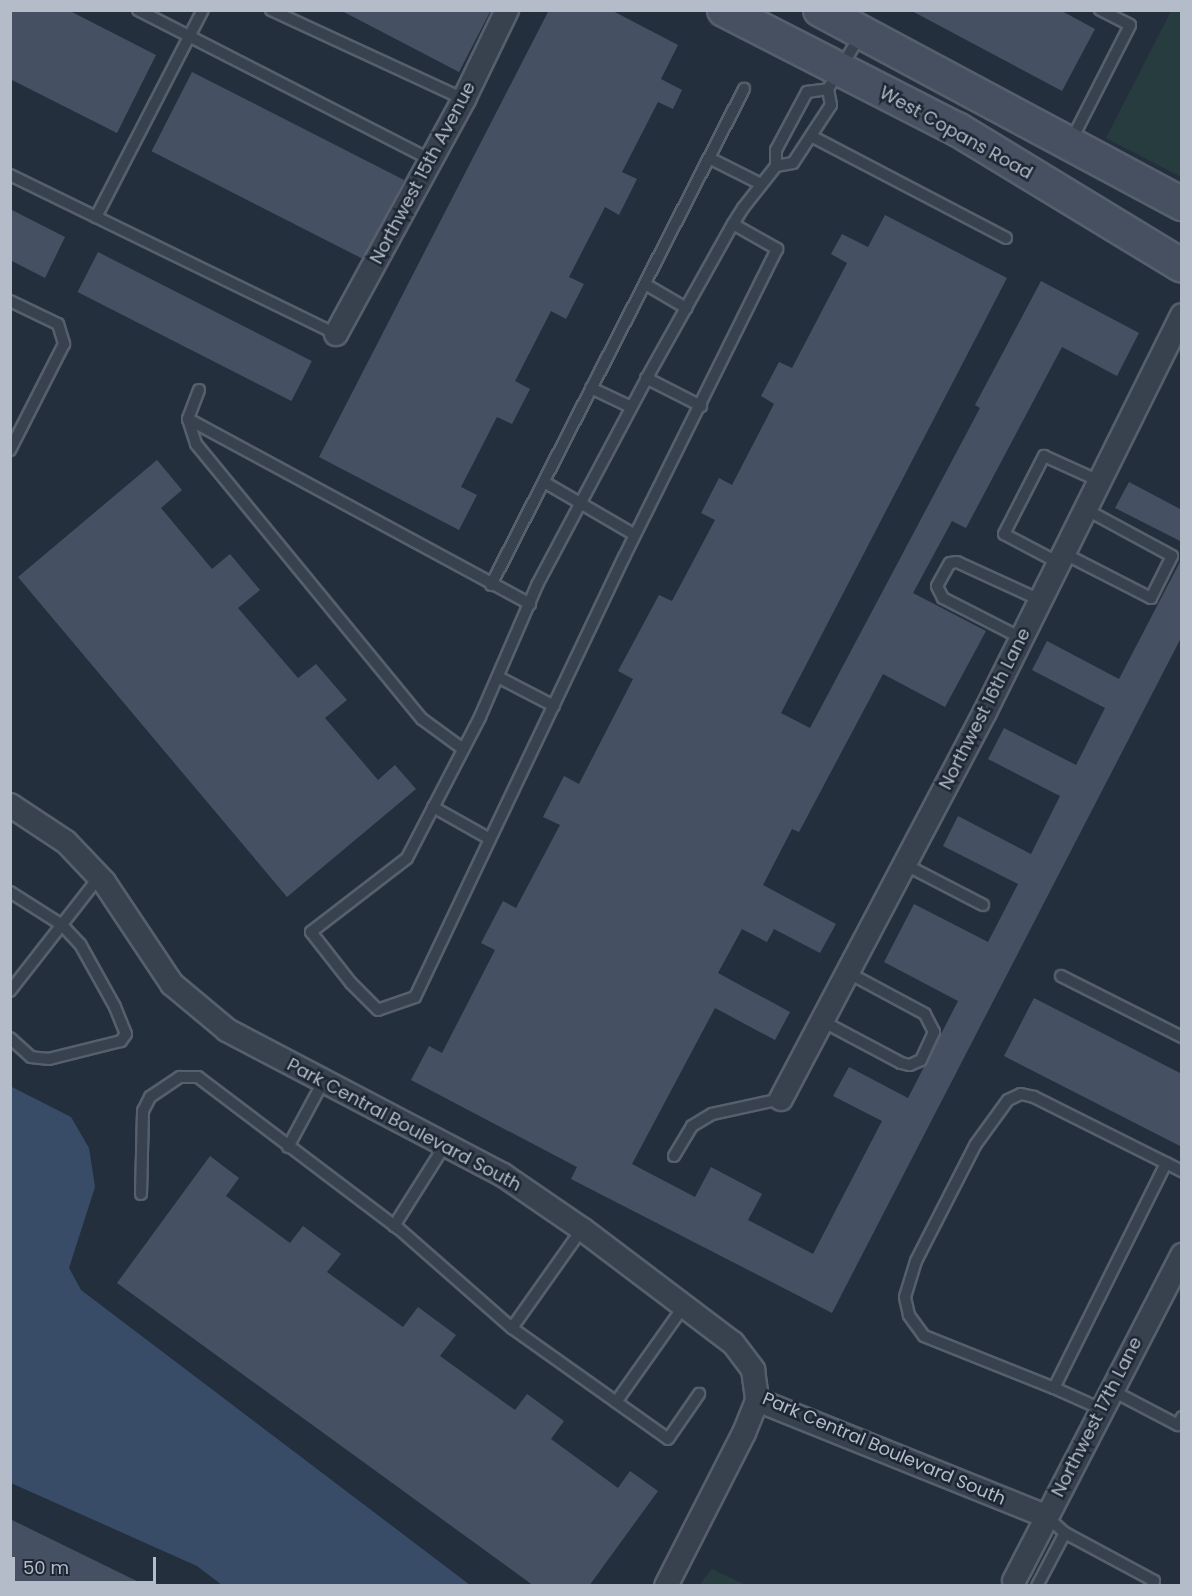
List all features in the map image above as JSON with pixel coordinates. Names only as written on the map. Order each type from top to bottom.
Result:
[{"type":"main road","name":"West Copans Road","points":[[724,10],[834,79],[957,129],[1182,266]]},
{"type":"main road","points":[[820,10],[1182,204]]},
{"type":"street","name":"Northwest 15th Avenue","points":[[336,334],[464,99],[507,10]]},
{"type":"street","name":"Northwest 16th Lane","points":[[781,1099],[1022,638],[1180,322]]},
{"type":"street","name":"Park Central Boulevard South","points":[[10,805],[66,842],[99,877],[172,984],[227,1030],[502,1175],[582,1229],[733,1343],[753,1371],[757,1400],[1046,1516]]},
{"type":"street","name":"Northwest 17th Lane","points":[[1014,1581],[1182,1255]]},
{"type":"street","points":[[666,1586],[744,1433],[757,1400]]},
{"type":"lane","points":[[138,10],[431,160]]},
{"type":"lane","points":[[96,217],[203,10]]},
{"type":"lane","points":[[271,10],[464,99]]},
{"type":"lane","points":[[1069,144],[1130,26],[1100,10]]},
{"type":"lane","points":[[776,166],[793,163],[811,136],[831,105],[834,79],[862,33]]},
{"type":"lane","points":[[734,224],[777,249],[635,535],[415,998],[378,1010],[351,983],[311,932],[407,858],[498,677],[530,604],[646,378],[734,224],[776,166],[776,150],[807,92],[834,79]]},
{"type":"lane","points":[[491,585],[744,89]]},
{"type":"lane","points":[[811,136],[1006,238]]},
{"type":"lane","points":[[709,158],[761,184]]},
{"type":"lane","points":[[10,175],[336,334]]},
{"type":"lane","points":[[645,284],[686,308]]},
{"type":"lane","points":[[10,301],[58,324],[64,344],[10,450]]},
{"type":"lane","points":[[646,378],[701,406]]},
{"type":"lane","points":[[591,388],[631,407]]},
{"type":"lane","points":[[199,390],[188,419],[196,444],[415,710],[463,749]]},
{"type":"lane","points":[[188,419],[491,585],[530,604]]},
{"type":"lane","points":[[1085,509],[1172,556],[1151,598],[1004,534],[1044,456],[1099,481]]},
{"type":"lane","points":[[544,482],[582,501],[635,535]]},
{"type":"lane","points":[[1022,638],[943,598],[938,586],[950,562],[957,562],[1040,600]]},
{"type":"lane","points":[[498,677],[554,706]]},
{"type":"lane","points":[[433,807],[490,839]]},
{"type":"lane","points":[[904,864],[983,904]]},
{"type":"lane","points":[[10,990],[99,877]]},
{"type":"lane","points":[[10,892],[62,925],[80,944],[115,1007],[126,1034],[121,1041],[49,1059],[31,1057],[10,1038]]},
{"type":"lane","points":[[822,1021],[901,1063],[910,1065],[921,1060],[934,1032],[925,1014],[847,972]]},
{"type":"lane","points":[[1061,976],[1182,1037]]},
{"type":"lane","points":[[141,1194],[143,1111],[150,1097],[180,1077],[198,1077],[394,1226],[512,1328],[668,1439],[699,1394]]},
{"type":"lane","points":[[288,1147],[323,1082]]},
{"type":"lane","points":[[1180,1423],[1106,1399],[1054,1388],[924,1336],[909,1315],[905,1297],[916,1260],[976,1144],[1008,1100],[1021,1094],[1034,1097],[1182,1171]]},
{"type":"lane","points":[[675,1156],[692,1126],[712,1114],[781,1099]]},
{"type":"lane","points":[[394,1226],[445,1145]]},
{"type":"lane","points":[[1054,1388],[1166,1163]]},
{"type":"lane","points":[[512,1328],[582,1229]]},
{"type":"lane","points":[[616,1401],[684,1306]]},
{"type":"lane","points":[[1046,1516],[1065,1533],[1154,1581],[1152,1586]]},
{"type":"lane","points":[[1037,1586],[1065,1533]]},
{"type":"green space","points":[[1171,11],[1181,11],[1181,177],[1106,138]]},
{"type":"green space","points":[[712,1569],[746,1585],[699,1585]]},
{"type":"water","points":[[10,1086],[71,1117],[89,1148],[95,1187],[69,1268],[81,1290],[470,1585],[222,1585],[197,1566],[11,1483]]},
{"type":"building","points":[[10,10],[68,10],[156,55],[117,133],[10,79]]},
{"type":"building","points":[[340,10],[491,10],[459,72]]},
{"type":"building","points":[[549,10],[611,10],[678,45],[661,79],[682,90],[673,109],[658,102],[622,172],[637,179],[619,215],[605,207],[569,277],[584,284],[566,319],[551,311],[515,381],[530,389],[512,424],[497,417],[461,487],[477,495],[459,530],[319,457]]},
{"type":"building","points":[[910,10],[1060,10],[1095,29],[1062,91]]},
{"type":"building","points":[[192,72],[404,180],[364,259],[152,151]]},
{"type":"building","points":[[10,209],[65,237],[45,278],[10,260]]},
{"type":"building","points":[[885,215],[1007,278],[781,713],[810,728],[980,408],[975,405],[1041,281],[1139,333],[1117,376],[1062,347],[966,528],[952,521],[913,593],[986,631],[945,707],[883,674],[799,832],[792,829],[763,885],[836,924],[820,953],[774,929],[767,942],[742,929],[718,973],[790,1012],[775,1040],[715,1008],[632,1164],[695,1197],[711,1167],[762,1194],[748,1220],[813,1254],[882,1121],[833,1096],[849,1067],[908,1098],[958,1001],[884,962],[914,904],[988,942],[1018,884],[943,846],[958,816],[1031,854],[1060,796],[988,759],[1004,728],[1076,765],[1105,708],[1032,670],[1047,641],[1119,679],[1182,558],[1182,636],[832,1313],[571,1179],[577,1167],[411,1080],[429,1046],[442,1053],[495,950],[481,943],[503,901],[516,908],[560,825],[543,817],[564,776],[579,784],[633,679],[618,671],[659,595],[672,601],[715,520],[701,513],[719,478],[732,485],[774,404],[761,396],[779,362],[792,368],[847,263],[831,254],[842,234],[868,247]]},
{"type":"building","points":[[98,252],[312,361],[291,401],[78,292]]},
{"type":"building","points":[[157,460],[182,490],[161,508],[212,569],[230,554],[260,590],[238,608],[298,678],[316,664],[347,700],[325,718],[378,780],[395,765],[416,789],[287,897],[18,577]]},
{"type":"building","points":[[1129,482],[1182,510],[1182,542],[1115,508]]},
{"type":"building","points":[[1034,998],[1182,1074],[1182,1147],[1004,1056]]},
{"type":"building","points":[[210,1156],[239,1178],[226,1196],[290,1243],[303,1226],[341,1254],[327,1272],[403,1327],[418,1307],[456,1335],[440,1356],[515,1410],[527,1394],[564,1421],[551,1439],[618,1488],[630,1471],[658,1491],[589,1586],[534,1586],[117,1283]]},
{"type":"building","points":[[10,1519],[147,1586],[10,1586]]}]
